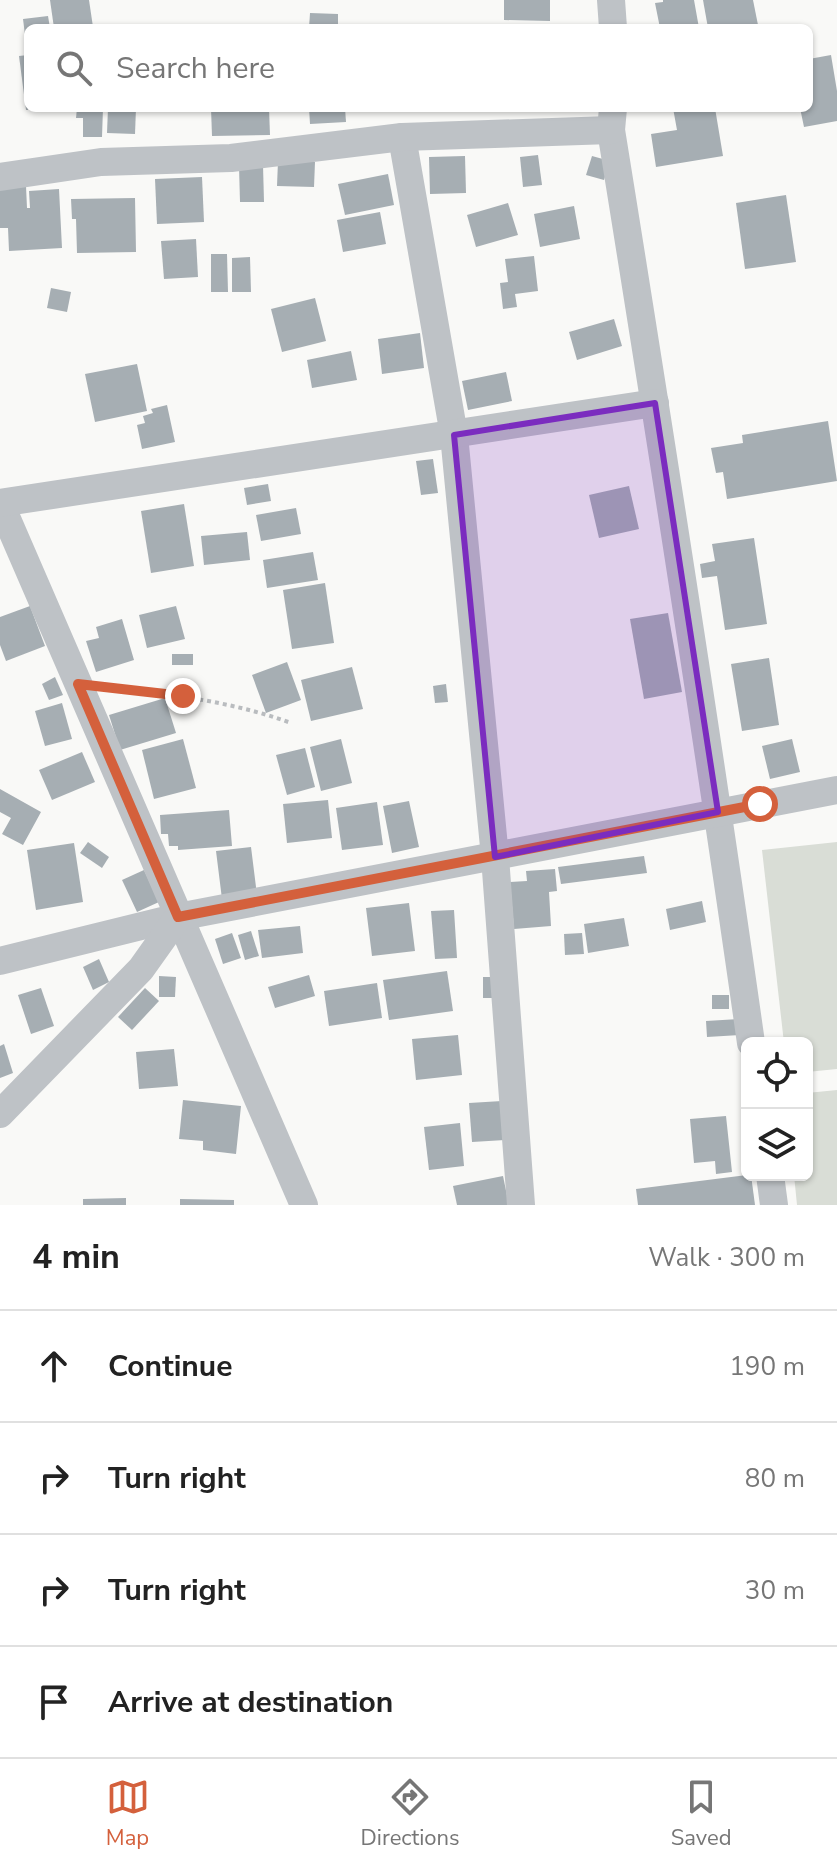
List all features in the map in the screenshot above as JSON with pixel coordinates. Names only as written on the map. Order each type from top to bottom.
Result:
[{"type":"street","points":[[611,0],[613,24]]},
{"type":"street","points":[[0,177],[101,162],[231,158],[617,115],[655,403],[750,1037]]},
{"type":"street","points":[[402,137],[454,435],[495,857],[521,1205]]},
{"type":"street","points":[[304,1205],[0,503],[655,403]]},
{"type":"street","points":[[0,961],[178,917],[837,790]]},
{"type":"street","points":[[0,1114],[141,969],[178,917]]},
{"type":"street","points":[[771,1181],[774,1205]]},
{"type":"path","points":[[78,684],[183,696],[259,711],[291,723]]},
{"type":"highlighted area","points":[[655,403],[718,812],[495,857],[454,435]]},
{"type":"shaded area","points":[[837,842],[837,1069],[813,1071],[813,1037],[783,1037],[762,850]]},
{"type":"shaded area","points":[[837,1090],[837,1205],[797,1205],[795,1181],[813,1181],[813,1092]]},
{"type":"building","points":[[50,0],[89,0],[93,24],[53,24]]},
{"type":"building","points":[[504,0],[550,0],[550,21],[504,20]]},
{"type":"building","points":[[694,0],[698,24],[659,24],[655,3]]},
{"type":"building","points":[[703,0],[753,0],[758,24],[707,24]]},
{"type":"building","points":[[310,13],[338,14],[338,24],[309,24]]},
{"type":"building","points":[[48,16],[49,24],[24,24],[24,27],[23,19]]},
{"type":"building","points":[[24,55],[24,95],[19,56]]},
{"type":"building","points":[[831,55],[837,91],[837,121],[804,127],[801,112],[813,112],[813,58]]},
{"type":"building","points":[[77,112],[103,112],[102,137],[83,137],[83,118],[76,118]]},
{"type":"building","points":[[108,112],[136,112],[135,134],[107,133]]},
{"type":"building","points":[[211,112],[269,112],[270,135],[212,136]]},
{"type":"building","points":[[309,112],[345,112],[346,122],[310,124]]},
{"type":"building","points":[[674,112],[716,112],[723,156],[656,167],[651,134],[677,130]]},
{"type":"building","points":[[538,155],[542,185],[523,187],[520,157]]},
{"type":"building","points":[[465,156],[466,193],[430,194],[429,157]]},
{"type":"building","points":[[592,156],[610,161],[604,180],[586,175]]},
{"type":"building","points":[[278,161],[315,162],[314,187],[277,186]]},
{"type":"building","points":[[263,165],[264,202],[240,202],[239,166]]},
{"type":"building","points":[[388,174],[394,205],[345,215],[338,184]]},
{"type":"building","points":[[202,177],[204,222],[157,224],[155,179]]},
{"type":"building","points":[[26,186],[27,208],[30,208],[29,191],[59,189],[62,248],[9,251],[8,228],[0,228],[0,187]]},
{"type":"building","points":[[786,195],[796,262],[745,269],[736,203]]},
{"type":"building","points":[[135,198],[136,252],[77,253],[76,219],[72,219],[71,199]]},
{"type":"building","points":[[508,203],[518,235],[476,247],[467,215]]},
{"type":"building","points":[[574,206],[580,239],[540,247],[534,214]]},
{"type":"building","points":[[380,212],[386,244],[343,252],[337,220]]},
{"type":"building","points":[[196,239],[198,277],[164,279],[161,241]]},
{"type":"building","points":[[211,254],[227,254],[228,292],[211,292]]},
{"type":"building","points":[[534,256],[538,291],[515,294],[517,307],[503,309],[500,283],[508,282],[505,259]]},
{"type":"building","points":[[250,257],[251,292],[232,292],[232,258]]},
{"type":"building","points":[[51,288],[71,292],[67,312],[47,308]]},
{"type":"building","points":[[315,298],[326,341],[282,352],[271,309]]},
{"type":"building","points":[[614,319],[622,346],[577,360],[569,332]]},
{"type":"building","points":[[420,333],[424,368],[382,374],[378,339]]},
{"type":"building","points":[[351,351],[357,380],[312,388],[307,360]]},
{"type":"building","points":[[137,364],[147,411],[95,422],[85,374]]},
{"type":"building","points":[[506,372],[512,401],[468,410],[462,381]]},
{"type":"building","points":[[167,405],[175,442],[142,449],[137,425],[145,423],[143,416],[153,413],[151,409]]},
{"type":"building","points":[[828,421],[837,481],[727,499],[723,472],[716,473],[711,448],[743,443],[742,435]]},
{"type":"building","points":[[433,459],[438,493],[421,495],[416,461]]},
{"type":"building","points":[[268,484],[271,501],[247,505],[244,488]]},
{"type":"building","points":[[629,486],[639,529],[599,538],[589,495]]},
{"type":"building","points":[[184,504],[194,566],[151,573],[141,511]]},
{"type":"building","points":[[296,508],[301,534],[261,541],[256,515]]},
{"type":"building","points":[[247,532],[250,560],[204,565],[201,536]]},
{"type":"building","points":[[754,538],[767,624],[725,630],[717,576],[702,578],[700,564],[715,561],[712,544]]},
{"type":"building","points":[[313,552],[318,580],[267,588],[263,560]]},
{"type":"building","points":[[325,583],[334,643],[292,649],[283,590]]},
{"type":"building","points":[[30,606],[45,646],[6,661],[0,645],[0,617]]},
{"type":"building","points":[[176,606],[185,639],[147,648],[139,615]]},
{"type":"building","points":[[668,613],[682,692],[644,699],[630,619]]},
{"type":"building","points":[[122,619],[134,660],[96,672],[86,641],[99,638],[96,627]]},
{"type":"building","points":[[172,654],[193,654],[193,665],[172,665]]},
{"type":"building","points":[[769,658],[779,725],[742,731],[731,664]]},
{"type":"building","points":[[287,662],[301,700],[266,713],[252,675]]},
{"type":"building","points":[[352,667],[363,709],[311,721],[301,680]]},
{"type":"building","points":[[55,677],[63,695],[49,700],[42,684]]},
{"type":"building","points":[[446,684],[448,702],[435,703],[433,686]]},
{"type":"building","points":[[165,698],[176,733],[120,750],[109,715]]},
{"type":"building","points":[[62,703],[72,739],[45,746],[35,711]]},
{"type":"building","points":[[183,739],[196,788],[154,799],[142,750]]},
{"type":"building","points":[[341,739],[352,783],[321,791],[310,747]]},
{"type":"building","points":[[792,739],[800,772],[770,779],[762,746]]},
{"type":"building","points":[[305,748],[315,787],[287,795],[276,755]]},
{"type":"building","points":[[82,752],[95,782],[52,800],[39,770]]},
{"type":"building","points":[[0,789],[41,812],[23,845],[2,834],[11,818],[0,812]]},
{"type":"building","points":[[328,800],[332,838],[287,843],[283,804]]},
{"type":"building","points":[[409,801],[419,847],[392,853],[383,806]]},
{"type":"building","points":[[377,802],[383,845],[342,850],[336,808]]},
{"type":"building","points":[[229,810],[232,846],[178,850],[178,846],[169,846],[168,834],[161,834],[160,815]]},
{"type":"building","points":[[88,842],[109,857],[102,868],[80,853]]},
{"type":"building","points":[[74,843],[83,902],[36,910],[27,850]]},
{"type":"building","points":[[251,847],[257,895],[222,899],[216,851]]},
{"type":"building","points":[[644,856],[647,873],[561,884],[558,867]]},
{"type":"building","points":[[555,869],[557,891],[549,892],[551,926],[514,929],[510,882],[527,881],[526,871]]},
{"type":"building","points":[[144,870],[159,902],[137,912],[122,880]]},
{"type":"building","points":[[702,901],[706,922],[670,930],[666,909]]},
{"type":"building","points":[[409,903],[415,951],[372,956],[366,908]]},
{"type":"building","points":[[454,910],[457,958],[435,959],[431,911]]},
{"type":"building","points":[[624,918],[629,946],[588,953],[584,924]]},
{"type":"building","points":[[300,926],[303,953],[262,958],[258,930]]},
{"type":"building","points":[[251,931],[259,956],[245,960],[238,935]]},
{"type":"building","points":[[232,933],[241,958],[223,964],[215,939]]},
{"type":"building","points":[[582,933],[584,954],[565,955],[564,934]]},
{"type":"building","points":[[99,959],[109,982],[93,990],[83,967]]},
{"type":"building","points":[[447,971],[453,1011],[389,1020],[383,980]]},
{"type":"building","points":[[309,975],[315,996],[275,1008],[268,987]]},
{"type":"building","points":[[159,976],[176,977],[175,997],[159,997]]},
{"type":"building","points":[[483,977],[496,977],[497,998],[483,998]]},
{"type":"building","points":[[377,983],[382,1018],[329,1026],[324,991]]},
{"type":"building","points":[[41,988],[54,1026],[31,1034],[18,995]]},
{"type":"building","points":[[145,988],[159,1001],[132,1030],[118,1017]]},
{"type":"building","points":[[712,995],[729,995],[729,1009],[712,1009]]},
{"type":"building","points":[[739,1019],[740,1035],[707,1037],[706,1021]]},
{"type":"building","points":[[458,1035],[462,1075],[416,1080],[412,1039]]},
{"type":"building","points":[[4,1044],[13,1073],[0,1078],[0,1046]]},
{"type":"building","points":[[174,1049],[178,1086],[139,1089],[136,1052]]},
{"type":"building","points":[[183,1100],[241,1106],[236,1154],[203,1150],[203,1141],[179,1139]]},
{"type":"building","points":[[502,1101],[505,1140],[472,1142],[469,1103]]},
{"type":"building","points":[[726,1116],[732,1172],[716,1174],[715,1161],[694,1163],[690,1119]]},
{"type":"building","points":[[460,1123],[464,1166],[429,1170],[424,1127]]},
{"type":"building","points":[[503,1176],[509,1205],[457,1205],[453,1186]]},
{"type":"building","points":[[741,1176],[741,1181],[752,1181],[755,1205],[638,1205],[636,1189]]},
{"type":"building","points":[[126,1198],[126,1205],[83,1205],[83,1199]]},
{"type":"building","points":[[180,1199],[234,1200],[234,1205],[180,1205]]},
{"type":"route","points":[[183,696],[78,684],[178,917],[760,804]]}]
